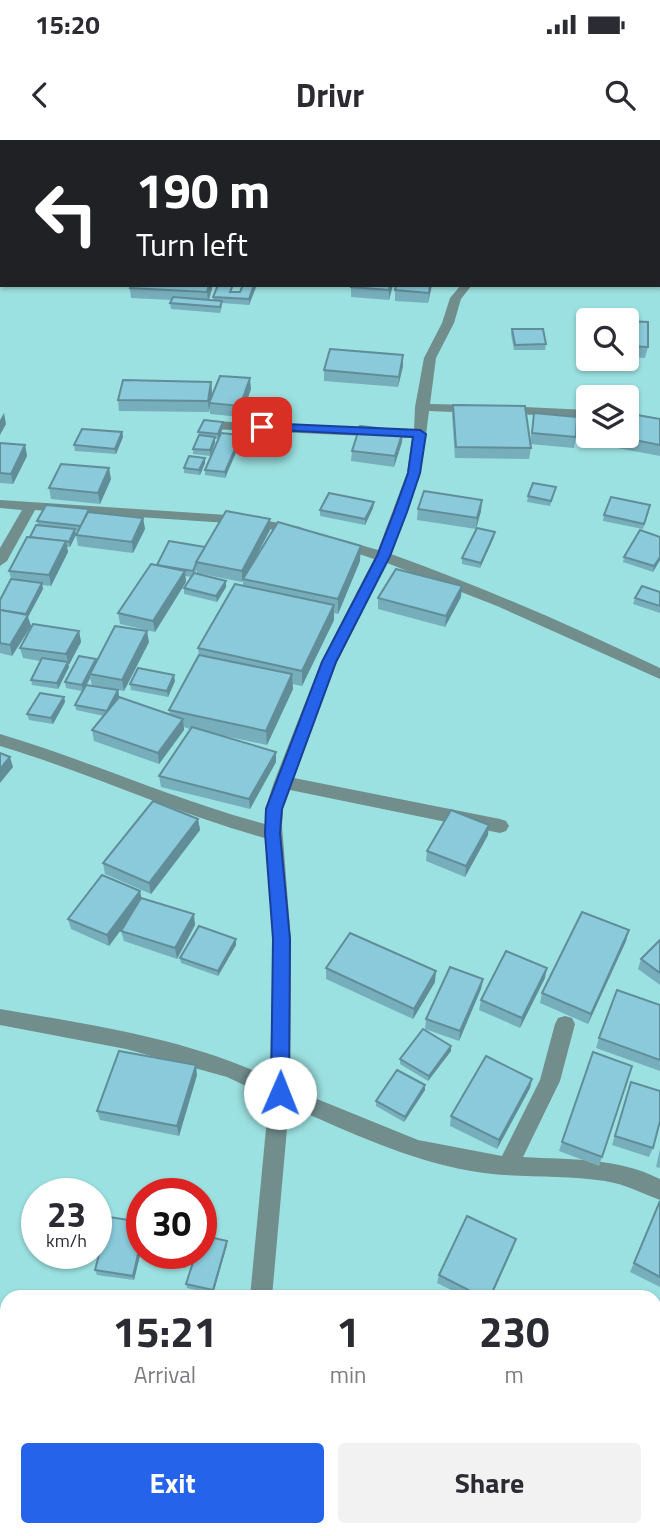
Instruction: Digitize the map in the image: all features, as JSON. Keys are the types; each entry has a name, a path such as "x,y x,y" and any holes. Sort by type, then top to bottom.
{"street":[{"path":"262,1290 280,1093 282,939 272,833 274,809 329,662 383,556 414,473 421,407 430,358 456,298 465,287"},
{"path":"421,407 576,413"},
{"path":"209,425 420,434"},
{"path":"0,504 242,520 323,538 383,556 507,603 660,674"},
{"path":"0,561 32,506"},
{"path":"0,740 50,755 216,818 272,833"},
{"path":"282,782 500,826"},
{"path":"0,1017 99,1034 180,1053 231,1069 280,1093 417,1149 508,1166 586,1167 620,1173 647,1182 660,1190"},
{"path":"508,1166 550,1081 565,1024"}],"building":[{"path":"130,287 208,287 207,292"},
{"path":"217,287 232,287 230,292 240,292 242,287 253,287 249,299 213,297"},
{"path":"351,287 390,287 389,290"},
{"path":"396,287 430,287 429,293 395,290"},
{"path":"173,297 222,301 220,307 170,303"},
{"path":"639,322 648,322 648,347 639,347"},
{"path":"512,329 543,329 546,344 515,345"},
{"path":"330,349 403,355 399,377 324,370"},
{"path":"220,376 250,378 240,406 209,403"},
{"path":"123,380 211,382 208,401 118,400"},
{"path":"453,405 525,406 531,448 456,447"},
{"path":"534,413 576,417 576,437 532,433"},
{"path":"639,415 660,419 660,445 639,441"},
{"path":"204,420 223,422 218,434 198,432"},
{"path":"360,426 403,431 395,456 352,451"},
{"path":"82,429 122,432 115,449 74,445"},
{"path":"250,429 273,431 266,451 243,448"},
{"path":"221,433 241,435 225,472 205,470"},
{"path":"199,435 215,437 210,450 193,449"},
{"path":"0,443 25,445 11,474 0,473"},
{"path":"189,456 205,458 199,470 184,468"},
{"path":"61,464 109,468 98,493 49,488"},
{"path":"533,483 556,487 551,501 528,496"},
{"path":"424,491 482,500 477,518 418,509"},
{"path":"329,493 374,502 365,519 320,510"},
{"path":"611,497 650,505 644,524 604,515"},
{"path":"46,505 89,509 81,526 37,521"},
{"path":"226,511 270,519 242,571 196,562"},
{"path":"88,512 143,518 132,542 76,535"},
{"path":"278,522 361,546 338,599 243,579"},
{"path":"36,525 75,529 69,542 30,537"},
{"path":"477,528 495,532 481,563 462,558"},
{"path":"640,530 660,537 660,557 654,566 624,557"},
{"path":"27,537 66,541 49,575 9,571"},
{"path":"169,541 205,547 193,571 157,565"},
{"path":"151,564 185,571 153,621 118,613"},
{"path":"396,569 462,586 446,616 378,598"},
{"path":"194,573 226,581 216,596 184,588"},
{"path":"11,579 42,583 26,614 0,610 0,600"},
{"path":"235,584 334,605 302,671 198,648"},
{"path":"642,586 660,592 660,606 635,598"},
{"path":"0,610 28,615 10,645 0,643"},
{"path":"33,624 79,631 66,654 20,648"},
{"path":"115,626 147,631 122,680 90,674"},
{"path":"199,655 292,674 266,731 169,710"},
{"path":"79,656 96,659 82,685 65,682"},
{"path":"42,658 68,662 57,683 31,680"},
{"path":"138,668 174,675 167,691 130,684"},
{"path":"86,685 118,690 107,711 75,705"},
{"path":"40,693 64,697 51,718 27,714"},
{"path":"119,697 183,719 158,753 92,730"},
{"path":"192,727 276,752 249,799 159,776"},
{"path":"0,753 10,757 0,769"},
{"path":"153,801 198,819 149,883 103,863"},
{"path":"451,810 489,825 466,866 427,851"},
{"path":"102,875 140,891 107,935 68,919"},
{"path":"141,898 194,914 175,948 121,931"},
{"path":"582,912 629,930 591,1014 542,993"},
{"path":"199,926 236,939 218,971 180,958"},
{"path":"350,933 436,971 414,1009 326,968"},
{"path":"660,940 660,973 641,959"},
{"path":"506,951 547,968 522,1018 481,1000"},
{"path":"450,967 483,979 460,1031 426,1019"},
{"path":"617,990 660,1005 660,1060 599,1038"},
{"path":"423,1029 451,1046 429,1076 400,1059"},
{"path":"119,1051 196,1065 177,1126 97,1111"},
{"path":"593,1052 632,1066 602,1157 562,1142"},
{"path":"486,1056 532,1079 499,1140 451,1116"},
{"path":"397,1070 425,1085 405,1117 376,1101"},
{"path":"631,1082 660,1091 660,1121 653,1148 615,1136"},
{"path":"660,1201 660,1277 634,1263"},
{"path":"467,1216 516,1239 493,1290 468,1290 439,1275"},
{"path":"112,1217 126,1220 126,1269 135,1269 133,1276 95,1270 112,1269"},
{"path":"217,1239 227,1241 213,1290 186,1284 191,1269 217,1269"}],"route":[{"path":"262,427 420,434 414,473 401,512 383,556 329,662 274,809 272,833 282,939 280,1093"}]}
